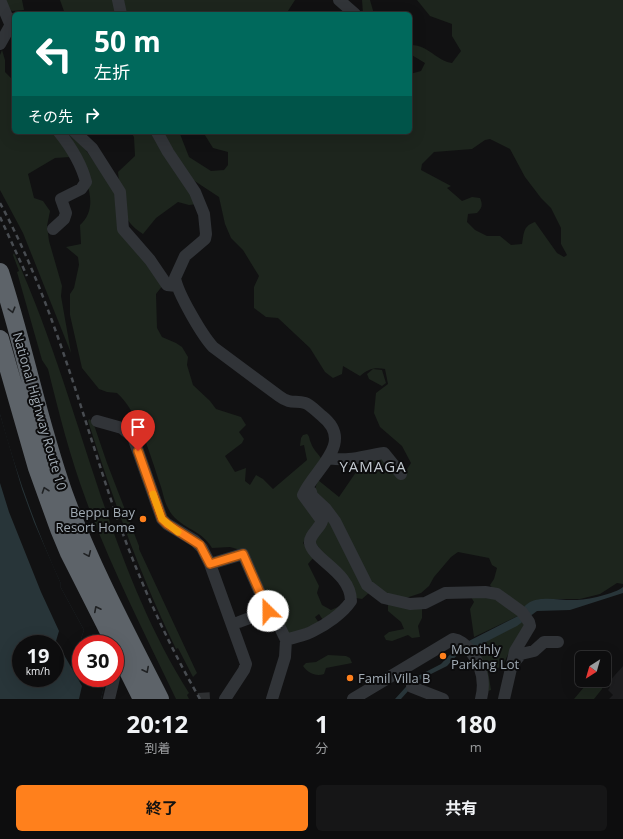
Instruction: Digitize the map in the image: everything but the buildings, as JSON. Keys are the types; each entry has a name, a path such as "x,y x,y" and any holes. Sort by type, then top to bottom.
{"highway":[{"name":"National Highway Route 10","path":"0,272 41,420 64,494 101,581 160,699"},
{"name":"National Highway Route 10","path":"0,340 29,440 55,519 69,553 110,635"},
{"name":"National Highway Route 10","path":"124,674 142,699"}],"street":[{"path":"0,0 12,22 0,44"},
{"path":"118,0 121,12"},
{"path":"339,0 353,12"},
{"path":"53,229 64,219 66,213 61,199 81,189 86,182 80,164 72,148 61,134"},
{"path":"77,134 92,148 120,192 123,229 150,260 167,285 177,286"},
{"path":"158,134 168,152 195,192 204,214 205,239 194,248 182,262 175,278 177,286 201,331 213,347 283,399 288,402 305,403 324,418 335,432 336,438 328,458 304,493 304,498 322,521 311,538 310,543 313,549 339,574 348,588 351,601 343,610 312,632 286,640"},
{"path":"97,421 122,428 132,437 162,519 167,524 200,545 210,564 246,664 244,670 219,699"},
{"path":"328,458 353,460 384,453 401,474"},
{"path":"313,481 312,496 326,509 334,521 367,585 384,598 410,604 425,602 445,593 485,592 497,594 525,615 530,626 516,647 509,670 504,699"},
{"path":"210,564 243,554 268,611 273,613 286,640 285,657 272,699"},
{"path":"239,622 268,611"},
{"path":"353,699 450,640 456,639 466,647 480,666 483,692 481,699"},
{"path":"509,670 521,654 534,651 544,642 558,642"},
{"path":"109,699 112,687"},
{"path":"412,687 443,699"}],"shaded area":[{"path":"5,0 22,0 24,10 12,11 8,8"},
{"path":"60,0 115,0 118,12 64,12"},
{"path":"121,0 295,0 287,12 124,12"},
{"path":"362,0 370,0 373,12 363,12"},
{"path":"417,0 623,0 623,584 617,583 600,594 580,599 542,599 522,608 493,589 490,585 494,579 497,568 492,565 489,558 458,552 451,557 434,577 429,586 421,593 406,598 391,597 375,587 316,494 315,489 318,480 339,497 365,459 381,456 402,477 411,463 402,446 380,427 374,413 376,393 388,384 385,369 371,369 360,376 343,366 342,374 333,378 325,372 310,348 278,318 266,317 254,308 254,287 259,276 243,250 231,238 225,224 219,197 187,176 161,134 180,134 189,157 211,171 224,170 228,165 228,152 213,148 204,134 412,134 412,73 421,71 425,63 412,55 412,45 422,47 447,62 452,63 461,51 452,36 452,24 430,16","holes":["490,139 510,149 525,177 541,198 551,208 561,228 561,244 567,255 564,257 557,253 535,222 526,228 522,244 511,245 500,236 487,236 475,230 467,222 468,214 477,213 480,210 482,206 480,198 472,197 462,201 447,188 451,186 421,170 422,164 434,152 472,149 485,140"]},
{"path":"2,50 5,60 5,72 12,79 12,134 57,134 70,157 55,158 28,174 34,198 43,201 50,211 47,226 49,241 62,286 61,296 71,353 23,233 0,190 0,55"},
{"path":"62,134 75,135 117,194 118,209 163,285 156,294 157,328 162,337 182,347 188,357 187,365 193,385 210,401 216,409 241,417 246,425 239,432 244,439 242,443 225,456 235,472 246,468 245,481 250,485 256,475 263,479 273,489 307,460 304,445 300,446 301,438 303,435 307,434 313,448 322,460 312,478 318,520 303,543 314,557 308,564 319,586 317,593 322,605 331,610 347,603 323,620 319,614 315,617 319,623 291,634 285,632 274,605 272,606 244,551 230,547 212,548 208,542 196,532 172,515 165,502 143,435 125,401 117,393 99,389 82,368 70,315 70,294 74,288 79,265 78,257 66,247 81,244 80,225 87,215 90,204 86,178"},
{"path":"132,134 155,134 197,204 189,205 178,202 156,218 143,234 129,222 122,207 118,172 135,156 134,137"},
{"path":"14,253 37,308 94,476 135,588 160,641 189,693 187,695 189,699 176,699 106,551 80,484 48,369 42,360 17,272 19,271 13,255"},
{"path":"373,369 382,370 386,383 382,386 369,379 367,374"},
{"path":"0,414 35,522 61,584 60,586 84,630 82,635 72,635 72,687 104,687 101,699 0,699"},
{"path":"89,419 93,422 139,549 197,673 193,677 178,648 176,649 139,565 107,479 88,421"},
{"path":"325,514 370,592 362,599 356,598 314,541 323,526"},
{"path":"623,587 623,593 570,610 537,611 517,626 478,646 459,653 447,666 417,681 401,699 395,699 414,678 441,664 457,647 520,615 529,603 535,600 577,600 591,598 619,590"},
{"path":"471,597 499,599 520,615 474,637 470,609 474,602"},
{"path":"388,602 422,607 422,618 418,626 420,637 412,638 408,635 392,641 386,640 384,636 389,632 404,629 401,622 388,611"},
{"path":"525,620 522,632 508,654 504,666 488,671 491,690 488,691 473,648"},
{"path":"328,655 346,656 350,658 352,663 326,668 324,674 318,675 307,671 303,666 306,663 316,662"},
{"path":"623,666 623,699 609,699 613,695 608,690 611,687 611,680"},
{"path":"584,687 602,687 594,699 574,699"}],"pier":[{"path":"0,414 22,489 34,522 61,584 60,586 84,630 82,635 72,635 72,669 64,655 64,635 58,635 59,631 41,592 9,512 0,483"},
{"path":"82,687 104,687 101,699 79,699"}],"tunnel":[{"path":"198,699 213,698"}],"railway":[{"path":"0,203 37,281 52,321 106,485 137,571 166,636 200,699"},
{"path":"0,217 27,276"}],"slow traffic":[{"path":"153,494 162,519 178,532"}],"place":[{"name":"Beppu Bay Resort Home","path":"143,519"},
{"name":"Monthly Parking Lot","path":"443,656"},
{"name":"Famil Villa B","path":"350,678"}],"district":[{"name":"YAMAGA","path":"373,466"}],"route":[{"path":"138,451 162,519 174,529 200,545 210,564 243,554 268,611"}]}
